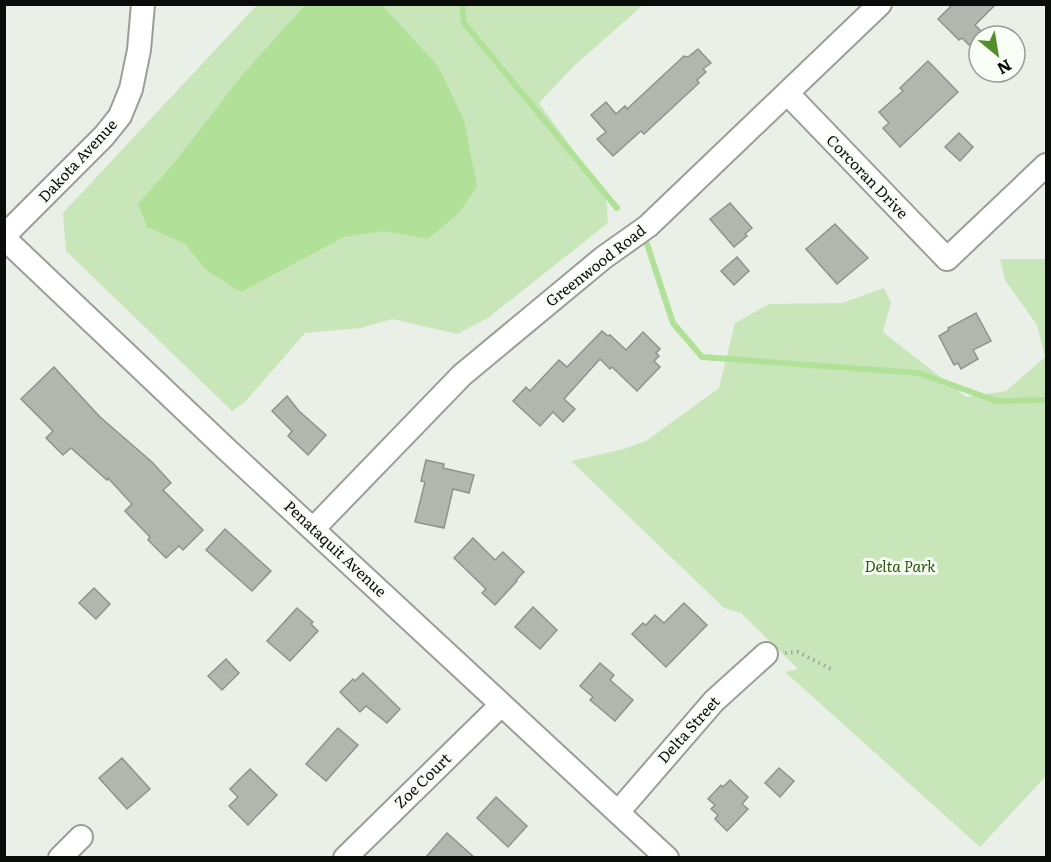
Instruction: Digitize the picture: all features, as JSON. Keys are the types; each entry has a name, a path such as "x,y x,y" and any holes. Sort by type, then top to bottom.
{"street":[{"name":"Dakota Avenue","path":"4,237 104,136 120,116 140,50 143,4"},
{"name":"Greenwood Road","path":"314,528 462,375 603,258 648,226 880,4"},
{"name":"Corcoran Drive","path":"788,94 947,259 1047,165"},
{"name":"Penataquit Avenue","path":"4,237 223,446 667,858"},
{"name":"Delta Street","path":"618,812 714,701 766,654"},
{"name":"Zoe Court","path":"345,858 501,705"},
{"path":"60,858 81,837"}],"path":[{"path":"766,654 798,652 831,669"}],"green space":[{"path":"257,5 643,5 574,66 539,103 606,195 608,223 488,318 457,334 392,319 361,328 305,333 245,402 232,411 66,251 63,213"},
{"name":"Delta Park","path":"1000,259 1046,259 1046,776 980,847 785,672 798,669 741,613 724,608 571,461 624,449 646,441 719,388 735,323 769,304 842,303 884,288 891,302 883,332 966,397 1006,391 1045,357 1037,325 1005,280"}],"shaded area":[{"path":"305,5 382,5 438,66 464,120 477,186 460,212 428,239 384,231 344,237 241,292 206,270 185,244 147,227 138,204 174,163 243,74"}],"building":[{"path":"953,4 996,4 976,24 967,24 967,43 962,38 959,40 938,19"},
{"path":"698,49 711,63 703,69 706,72 697,80 699,83 644,134 641,131 613,156 597,139 606,132 591,115 606,102 616,114 625,106 627,109 684,56 688,57"},
{"path":"928,61 958,92 900,147 883,128 889,123 879,112 903,91 900,88"},
{"path":"959,133 973,147 960,161 945,147"},
{"path":"730,203 752,228 745,234 747,236 734,247 710,219"},
{"path":"835,224 868,258 837,284 806,249"},
{"path":"737,257 749,271 734,285 721,271"},
{"path":"976,313 991,341 973,350 978,359 961,369 958,363 954,365 939,336 949,330 948,328"},
{"path":"602,331 610,335 626,350 643,332 660,349 656,353 659,356 654,361 660,367 637,391 600,359 564,399 575,409 563,422 553,412 540,426 513,401 526,387 530,391 559,360 567,367"},
{"path":"54,367 100,417 152,462 171,483 163,490 203,530 183,550 179,546 166,558 125,511 132,504 108,478 107,480 71,448 63,455 46,438 53,431 21,399"},
{"path":"287,396 299,411 326,435 308,455 288,436 292,431 272,411"},
{"path":"426,460 444,464 443,468 474,475 469,493 453,489 444,528 415,522 425,482 421,481"},
{"path":"225,529 271,571 252,591 206,550"},
{"path":"473,538 495,560 503,552 524,572 495,605 482,593 486,589 454,558"},
{"path":"94,588 110,604 96,619 79,603"},
{"path":"684,603 707,625 666,667 632,634 643,623 646,625 655,615 664,623"},
{"path":"533,607 557,630 540,649 515,627"},
{"path":"297,608 313,622 311,624 318,631 290,661 267,641"},
{"path":"226,659 239,673 222,690 208,676"},
{"path":"600,663 614,675 610,680 633,700 615,721 590,700 593,697 580,686"},
{"path":"363,673 400,709 387,723 366,706 360,712 340,692"},
{"path":"338,728 358,745 326,781 306,764"},
{"path":"122,758 150,789 127,809 99,778"},
{"path":"779,768 794,781 780,797 765,783"},
{"path":"250,769 277,795 248,825 229,806 238,797 230,789"},
{"path":"730,780 748,797 742,804 748,809 727,831 715,819 718,815 711,809 715,805 708,799 721,785 723,787"},
{"path":"496,797 527,826 508,847 477,818"},
{"path":"447,833 475,858 425,858"}],"waterway":[{"path":"462,4 464,23 617,208"},
{"path":"647,244 673,323 702,357 919,373 996,401 1046,400"}]}
